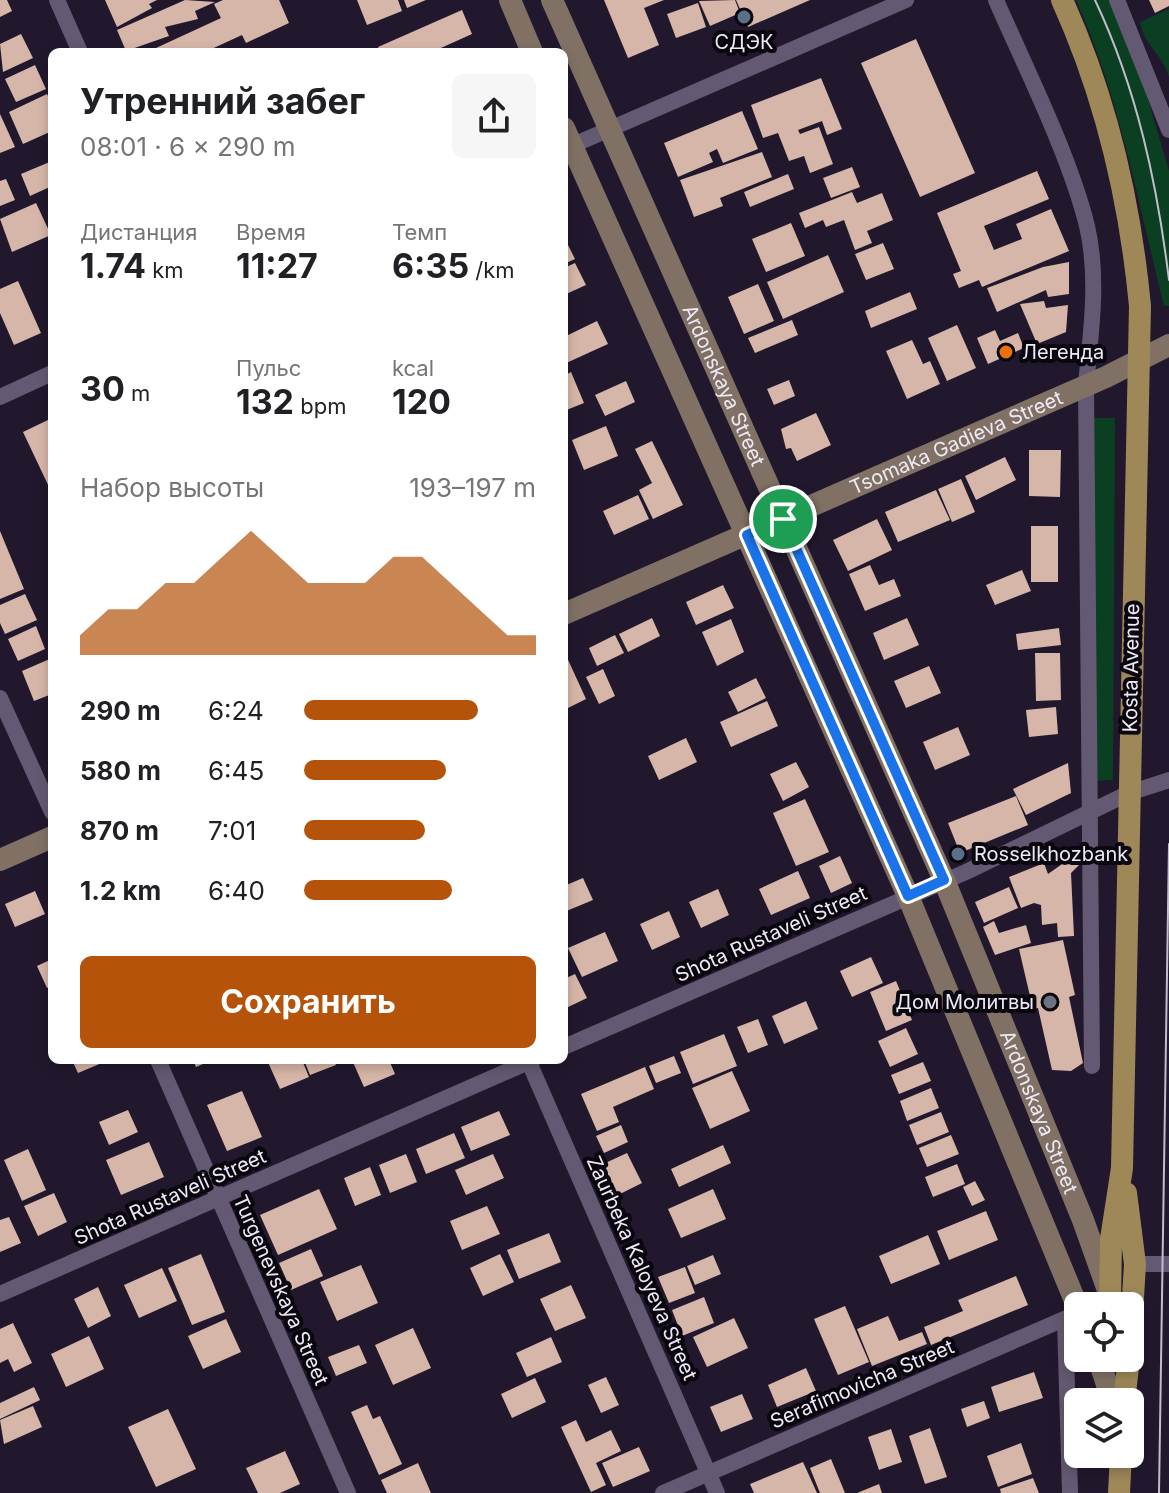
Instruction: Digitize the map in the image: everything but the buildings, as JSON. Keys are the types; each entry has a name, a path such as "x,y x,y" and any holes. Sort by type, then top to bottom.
{"main road":[{"path":"510,0 530,48"},
{"name":"Ardonskaya Street","path":"552,0 944,880 1083,1220 1108,1292"},
{"name":"Kosta Avenue","path":"1062,0 1100,98 1133,235 1140,306 1122,1168 1135,1264 1133,1292"},
{"name":"Ardonskaya Street","path":"568,143 908,896 1065,1292"},
{"name":"Tsomaka Gadieva Street","path":"568,612 1139,362 1169,345"},
{"path":"0,860 48,839"},
{"path":"1111,1292 1111,1239 1122,1168"},
{"path":"1119,1493 1120,1468"}],"street":[{"path":"57,0 78,48"},
{"path":"568,141 609,129 906,0"},
{"path":"996,0 1052,129 1087,227 1093,278 1086,384 1092,1066"},
{"path":"1117,0 1169,130"},
{"path":"0,397 48,375"},
{"path":"0,698 48,803"},
{"name":"Shota Rustaveli Street","path":"568,1045 944,880 1129,793 1169,780"},
{"name":"Turgenevskaya Street","path":"160,1064 348,1493"},
{"name":"Shota Rustaveli Street","path":"0,1294 523,1064"},
{"name":"Zaurbeka Kaloyeva Street","path":"531,1064 717,1493"},
{"path":"1135,1264 1169,1264"},
{"name":"Serafimovicha Street","path":"663,1493 1064,1318"},
{"path":"1070,1493 1073,1372"}],"green space":[{"path":"1076,0 1110,0 1137,62 1169,171 1169,306 1164,306 1105,75"},
{"path":"1169,9 1169,77 1145,37 1140,22"},
{"path":"1094,418 1115,418 1113,780 1093,781"}],"tram line":[{"path":"1095,0 1134,102 1151,172 1169,280"},
{"path":"1159,1493 1169,844"}],"place":[{"name":"СДЭК","path":"744,17"},
{"name":"Легенда","path":"1006,352"},
{"name":"Rosselkhozbank","path":"958,854"},
{"name":"Дом Молитвы","path":"1050,1002"}],"route":[{"path":"783,519 944,880 908,896 747,535 783,519"}]}
